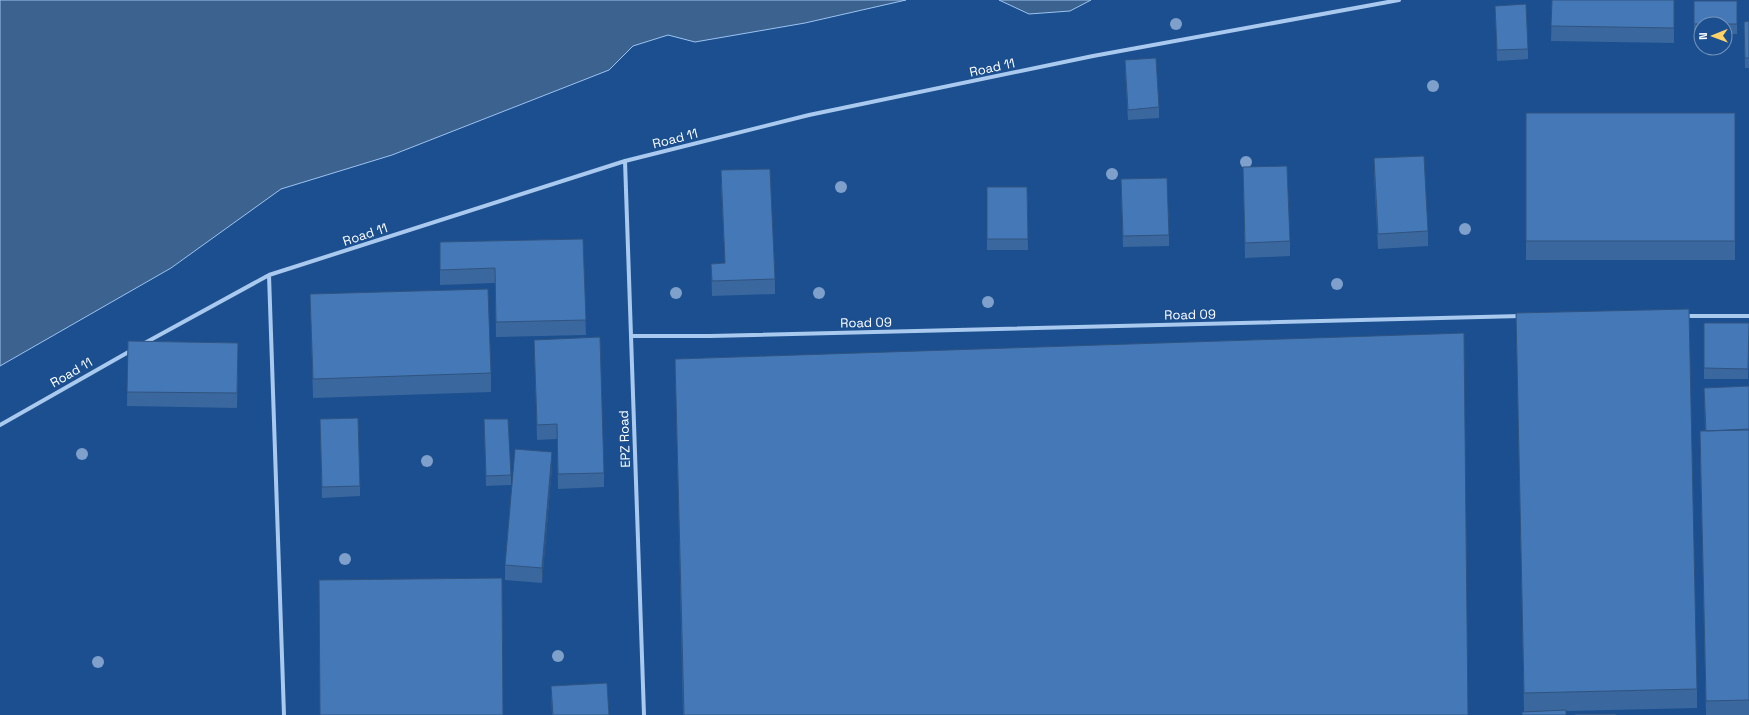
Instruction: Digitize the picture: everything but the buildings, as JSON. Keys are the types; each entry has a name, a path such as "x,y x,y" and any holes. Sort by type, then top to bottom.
{"street":[{"name":"Road 11","path":"141,345 269,275 624,161 832,110 1093,56 1399,0"},
{"name":"EPZ Road","path":"624,161 644,715"},
{"path":"269,275 284,715"},
{"name":"Road 09","path":"631,336 718,336 1529,316"},
{"path":"1678,316 1749,316"},
{"name":"Road 11","path":"0,425 134,349"}],"water":[{"path":"0,0 906,0 805,23 695,42 668,35 633,46 609,70 392,155 281,189 171,268 0,366"},
{"path":"999,0 1091,0 1070,11 1029,14"}]}
